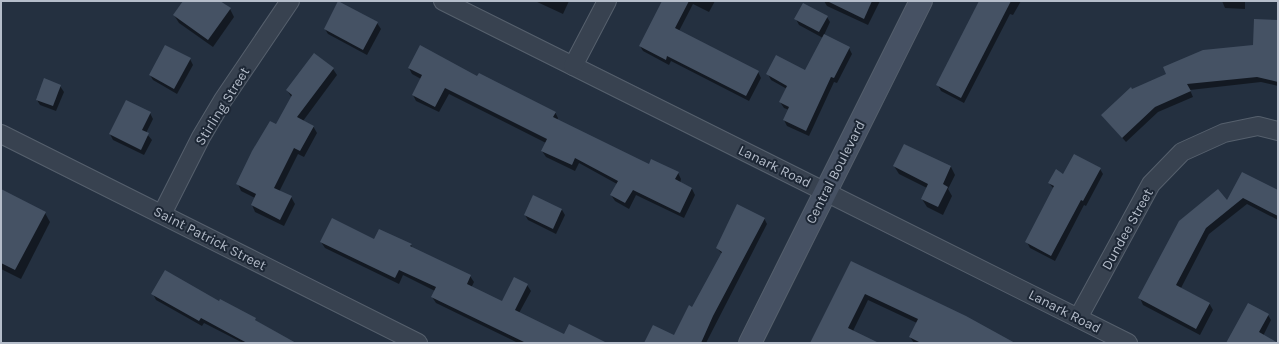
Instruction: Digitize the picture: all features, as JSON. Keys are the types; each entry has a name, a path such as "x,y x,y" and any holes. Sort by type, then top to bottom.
{"street":[{"name":"Stirling Street","path":"162,214 201,137 223,100 290,1"},
{"name":"Lanark Road","path":"444,1 1128,343"},
{"path":"573,66 607,1"},
{"name":"Central Boulevard","path":"750,343 920,1"},
{"name":"Dundee Street","path":"1078,318 1151,184 1182,152 1224,133 1258,126 1278,131"},
{"name":"Saint Patrick Street","path":"1,134 418,343"}],"building":[{"path":"183,1 220,1 231,8 208,40 173,15"},
{"path":"338,1 378,22 363,50 324,29"},
{"path":"662,1 689,1 675,28 759,71 746,96 667,56 666,60 639,46"},
{"path":"827,1 872,1 864,19"},
{"path":"979,1 1011,1 961,98 936,85"},
{"path":"803,3 828,16 819,32 794,19"},
{"path":"1254,19 1278,20 1278,82 1257,77 1187,84 1191,91 1155,107 1122,138 1101,115 1131,87 1132,89 1166,74 1163,67 1203,50 1253,45"},
{"path":"824,34 850,47 834,78 831,77 806,131 783,120 789,107 779,102 787,86 766,74 776,55 805,70"},
{"path":"165,45 191,58 174,89 149,75"},
{"path":"420,45 477,76 479,73 556,112 553,117 649,164 651,159 679,172 675,179 692,188 680,213 633,190 625,203 610,195 618,181 575,158 572,165 541,151 547,139 445,88 435,107 412,95 422,75 408,68"},
{"path":"314,53 334,68 297,117 314,126 300,151 294,148 274,188 292,196 280,220 251,205 256,194 236,184 252,151 270,121 276,124 292,95 286,90"},
{"path":"44,78 61,85 53,106 36,100"},
{"path":"126,100 151,112 142,130 149,133 141,150 109,134"},
{"path":"904,144 951,166 943,184 948,187 938,207 921,199 928,184 893,166"},
{"path":"1074,154 1101,168 1083,201 1081,200 1051,256 1025,242 1054,186 1048,183 1056,169 1063,174"},
{"path":"1242,172 1278,190 1278,216 1243,198 1206,228 1176,285 1210,303 1196,329 1138,298 1179,221 1218,189 1227,200"},
{"path":"1,189 46,212 15,270 1,263"},
{"path":"533,195 562,209 553,229 524,215"},
{"path":"737,204 765,218 713,316 701,343 644,343 653,325 674,335 689,305 692,307 722,252 716,248"},
{"path":"332,218 374,239 379,229 412,244 410,246 471,275 467,284 502,301 514,277 528,284 515,310 564,334 569,324 607,343 526,343 431,297 436,287 399,270 395,278 320,242"},
{"path":"851,261 966,316 1015,343 921,343 909,337 918,319 865,294 848,328 879,343 810,343"},
{"path":"165,270 219,301 220,299 256,318 255,320 296,343 247,343 201,318 199,321 151,294"},
{"path":"1248,303 1269,314 1259,332 1278,343 1226,343"}]}
